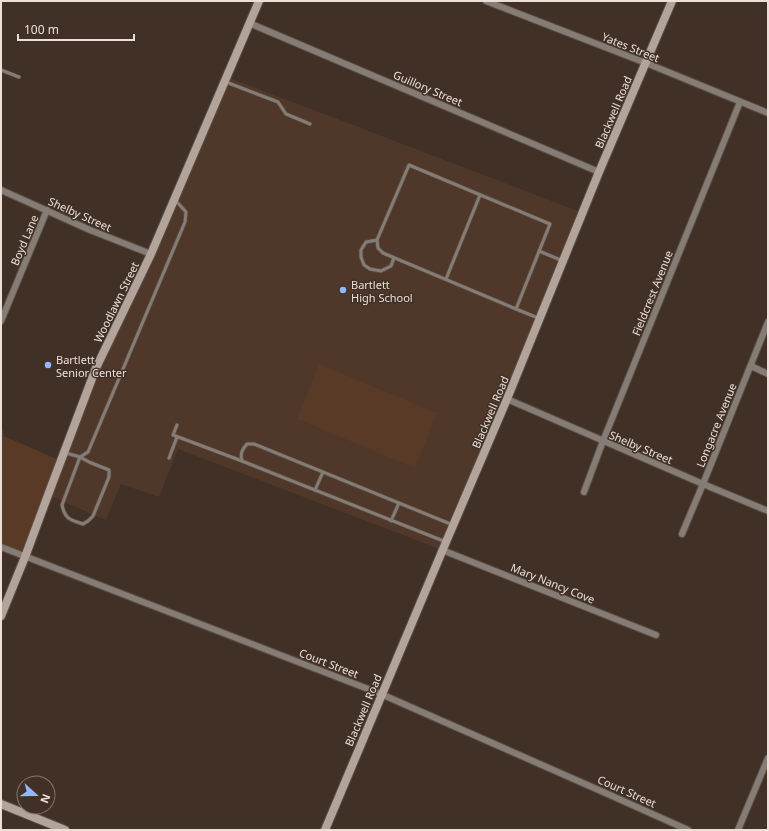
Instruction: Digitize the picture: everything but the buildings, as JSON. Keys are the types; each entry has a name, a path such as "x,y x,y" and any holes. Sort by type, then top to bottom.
{"street":[{"name":"Woodlawn Street","path":"1,616 25,557 96,368 151,254 259,1"},
{"name":"Yates Street","path":"486,1 646,63 768,113"},
{"name":"Blackwell Road","path":"325,830 381,694 507,400 599,172 672,1"},
{"name":"Guillory Street","path":"249,23 599,172"},
{"name":"Fieldcrest Avenue","path":"584,492 603,441 740,102"},
{"name":"Shelby Street","path":"1,190 90,230 151,254"},
{"name":"Boyd Lane","path":"1,321 48,210"},
{"name":"Longacre Avenue","path":"682,534 768,322"},
{"path":"751,366 768,374"},
{"name":"Shelby Street","path":"507,400 768,511"},
{"name":"Mary Nancy Cove","path":"444,546 656,635"},
{"name":"Court Street","path":"1,547 381,694 688,830"},
{"path":"738,830 768,758"},
{"path":"1,804 65,830"}],"lane":[{"path":"1,70 20,77"},
{"path":"224,82 278,102 286,114 310,124"},
{"path":"516,309 550,224 409,165 377,240 378,248 383,253 394,258 446,279 516,309 540,319"},
{"path":"446,279 480,195"},
{"path":"64,452 80,457 109,470 109,477 93,516 83,524 68,519 62,505 80,457 88,452 185,222 186,212 174,200"},
{"path":"377,240 366,242 361,250 361,257 364,265 370,269 381,272 390,266 394,258"},
{"path":"539,251 563,261"},
{"path":"177,425 173,436 315,490 391,521 444,546"},
{"path":"169,458 177,437"},
{"path":"242,461 241,455 243,448 247,444 254,444 453,525"},
{"path":"315,490 323,472"},
{"path":"391,521 399,503"}],"shaded area":[{"name":"Bartlett High School","path":"227,77 583,213 442,550 178,449 159,497 121,484 106,520 48,495 96,368"},
{"path":"319,364 437,413 415,468 297,419"},
{"path":"1,429 3,430 4,436 61,461 25,557 1,547"}],"place":[{"name":"Bartlett High School","path":"343,290"},
{"name":"Bartlett Senior Center","path":"48,365"}]}
